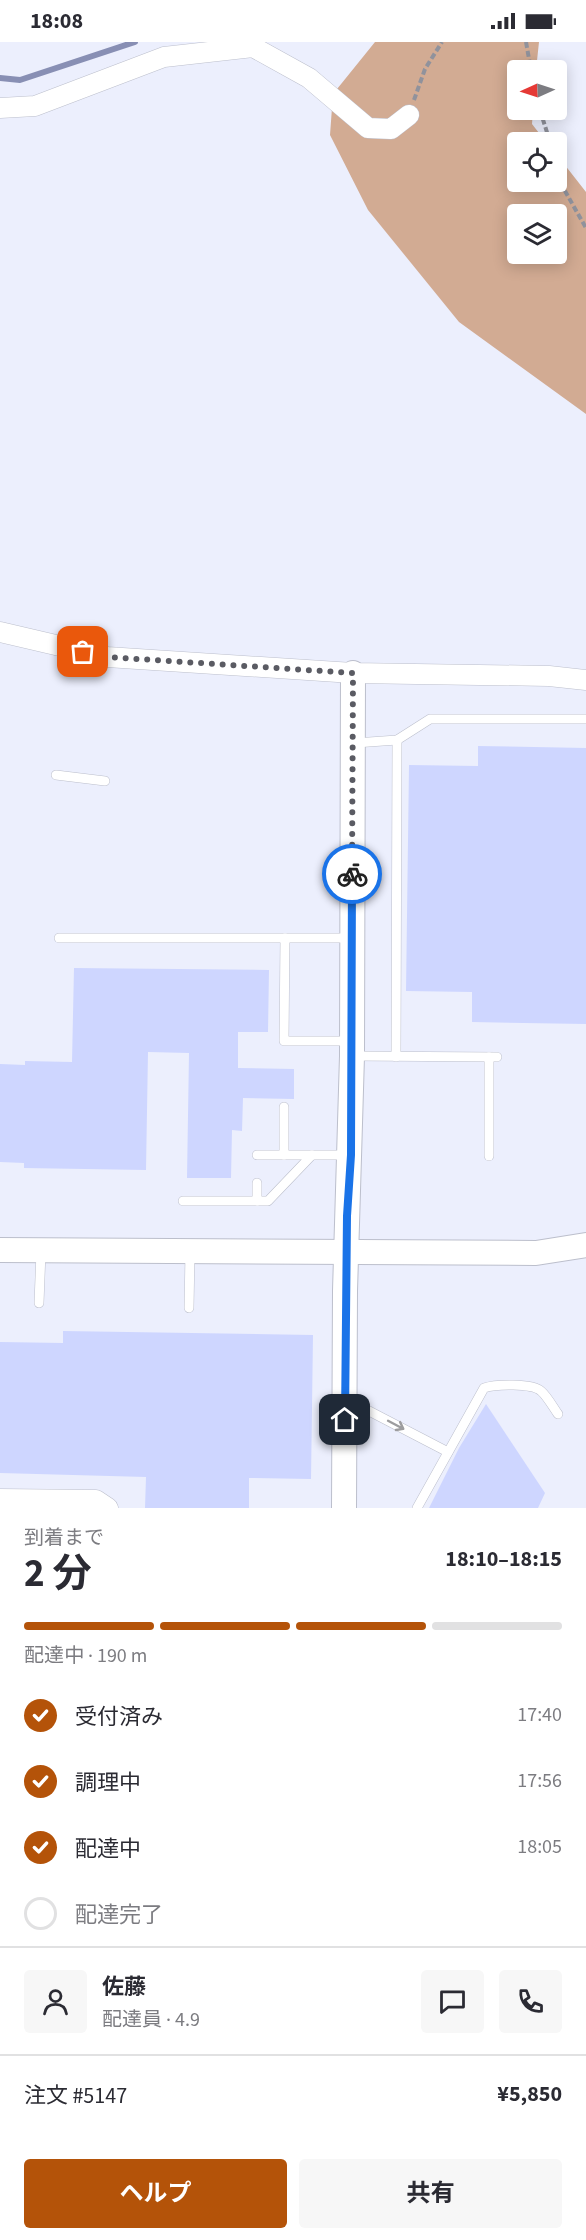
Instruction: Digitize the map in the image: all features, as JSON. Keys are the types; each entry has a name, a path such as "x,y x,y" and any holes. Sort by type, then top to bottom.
{"street":[{"path":"0,108 35,106 164,57 253,47 309,78 368,128 391,129 409,115"},
{"path":"0,632 107,657 353,673 549,676 586,680"},
{"path":"344,1508 346,1253 351,1155 353,673"},
{"path":"0,1251 536,1253 586,1245"},
{"path":"0,1499 96,1500 108,1508"}],"lane":[{"path":"352,743 397,740 430,719 586,720"},
{"path":"396,1057 397,740"},
{"path":"56,775 105,781"},
{"path":"59,938 352,938"},
{"path":"285,938 284,1041 396,1057 493,1057 493,1113 489,1156"},
{"path":"284,1107 284,1155"},
{"path":"257,1155 351,1155"},
{"path":"183,1201 268,1201 312,1155"},
{"path":"257,1183 257,1201"},
{"path":"39,1303 41,1251"},
{"path":"189,1308 190,1251"},
{"path":"417,1508 484,1388 491,1385 531,1386 540,1390 558,1414"},
{"path":"345,1398 448,1452"}],"path":[{"path":"409,115 425,69 442,42"},
{"path":"526,42 529,60"},
{"path":"566,192 586,228"}],"shaded area":[{"path":"375,42 539,42 537,60 507,60 507,120 532,120 532,124 538,132 507,132 507,192 567,192 567,168 586,192 586,414 459,322 368,210 330,135 333,94"}],"building":[{"path":"478,746 586,748 586,1024 472,1022 472,992 406,991 409,765 478,766"},
{"path":"74,968 269,970 268,1032 238,1032 238,1068 294,1069 294,1099 243,1098 242,1131 232,1130 231,1178 187,1178 189,1053 148,1052 146,1170 24,1168 24,1163 0,1162 0,1064 25,1065 25,1061 72,1062"},
{"path":"63,1331 313,1335 311,1479 249,1478 249,1508 145,1508 146,1477 0,1473 0,1342 63,1343"},
{"path":"486,1404 545,1493 538,1508 429,1508 459,1448"}],"waterway":[{"path":"0,78 20,80 135,42"}],"way so far":[{"path":"83,652 107,657 353,673 352,874"}],"route":[{"path":"345,1420 345,1291 351,1155 352,874"}]}
